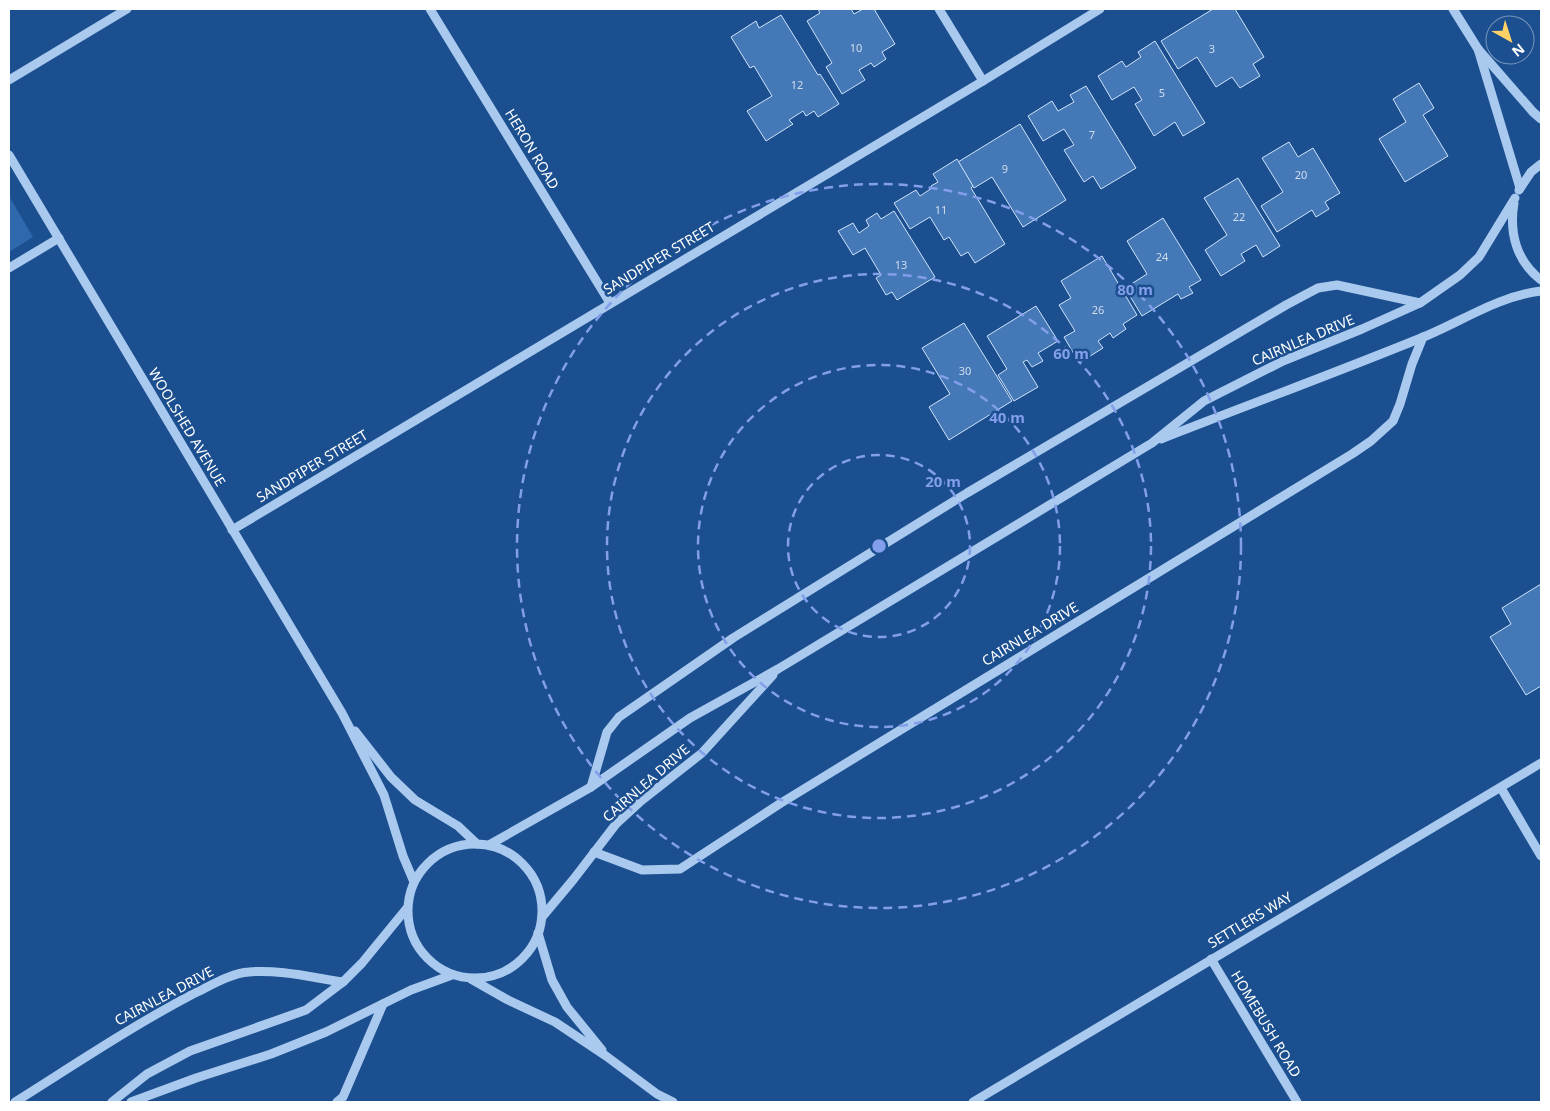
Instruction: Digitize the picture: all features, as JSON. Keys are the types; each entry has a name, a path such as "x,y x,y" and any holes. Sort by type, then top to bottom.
{"street":[{"path":"9,80 127,9"},
{"name":"HERON ROAD","path":"430,9 610,303"},
{"path":"940,9 983,80"},
{"name":"SANDPIPER STREET","path":"232,530 1100,9"},
{"path":"1453,9 1478,49 1541,119"},
{"path":"1478,49 1520,188"},
{"name":"WOOLSHED AVENUE","path":"9,155 342,713 384,795 403,856 414,882"},
{"path":"1541,164 1531,172 1520,188 1515,198 1511,220 1514,243 1524,263 1541,280"},
{"name":"CAIRNLEA DRIVE","path":"489,845 591,787 690,718 778,669 1152,443 1204,402 1283,360 1362,329 1420,303 1460,275 1479,256 1515,198"},
{"path":"9,268 59,238"},
{"path":"591,787 607,732 619,717 734,638 967,493 1286,304 1318,288 1338,285 1420,303"},
{"name":"CAIRNLEA DRIVE","path":"1152,443 1423,337 1495,303 1523,293 1541,291"},
{"name":"CAIRNLEA DRIVE","path":"594,852 642,870 680,869 781,803 1352,454 1393,422 1423,337"},
{"name":"CAIRNLEA DRIVE","path":"542,917 616,824 641,801 702,753 778,669"},
{"name":"WOOLSHED AVENUE","path":"342,713 392,778 415,800 458,826 477,844"},
{"name":"SETTLERS WAY","path":"973,1102 1541,763"},
{"path":"1501,788 1541,856"},
{"path":"477,844 489,845 507,852 523,864 534,879 541,897 542,917 538,933 528,952 512,967 492,976 470,978 452,975 433,965 419,949 410,930 407,908 414,882 425,866 440,854 458,846 477,844"},
{"path":"112,1102 147,1074 190,1051 306,1010 344,982 407,908"},
{"path":"538,933 552,980 567,1007 606,1056"},
{"name":"HOMEBUSH ROAD","path":"1211,959 1297,1102"},
{"name":"CAIRNLEA DRIVE","path":"15,1102 172,1005 218,982 248,972 272,972 344,982"},
{"path":"131,1102 196,1078 271,1054 326,1032 411,990 452,975"},
{"path":"470,978 508,1000 555,1022 606,1056 657,1094 672,1102"},
{"path":"337,1102 343,1097 383,1004"}],"shaded area":[{"path":"9,196 33,237 9,252"}],"building":[{"path":"818,9 851,9 854,14 863,9 874,9 895,44 882,52 886,59 874,67 871,63 859,70 865,80 842,94 826,67 832,63 807,21 820,13"},
{"path":"1213,9 1235,9 1264,57 1253,64 1260,76 1240,88 1232,77 1216,87 1197,57 1178,69 1161,41"},
{"path":"781,15 818,75 820,74 839,104 818,117 814,111 806,116 803,111 789,120 793,124 766,141 747,111 772,96 754,66 750,68 731,37 756,21 759,28"},
{"path":"1155,41 1205,123 1183,136 1175,122 1154,136 1135,104 1142,100 1134,87 1112,100 1098,76 1122,61 1126,67 1141,57 1138,52"},
{"path":"1419,83 1434,108 1423,115 1448,156 1405,182 1379,139 1406,122 1393,99"},
{"path":"1086,86 1136,168 1101,189 1093,176 1084,182 1064,150 1074,145 1064,129 1043,141 1028,116 1052,101 1058,111 1074,102 1070,95"},
{"path":"1020,124 1066,200 1023,227 992,177 974,188 958,162"},
{"path":"1289,142 1298,157 1313,148 1340,193 1325,202 1329,209 1316,217 1312,210 1277,232 1261,206 1283,192 1262,158"},
{"path":"957,159 973,186 971,188 1005,244 975,263 968,252 961,256 949,237 944,240 930,217 910,229 894,203 916,190 920,196 932,188 931,186 938,182 933,174"},
{"path":"1238,178 1280,246 1263,257 1256,245 1241,254 1245,261 1221,276 1205,250 1227,235 1204,198"},
{"path":"894,211 935,277 897,300 892,292 886,295 876,278 881,275 865,248 853,255 838,231 853,223 859,233 869,226 866,220 877,213 881,219"},
{"path":"1163,218 1201,280 1189,287 1193,293 1181,299 1178,294 1142,316 1125,288 1147,274 1127,241"},
{"path":"1102,256 1137,315 1123,324 1126,329 1113,338 1110,333 1098,341 1103,348 1079,363 1064,337 1075,331 1059,305 1071,298 1061,281"},
{"path":"1036,306 1058,341 1038,353 1043,361 1032,367 1027,360 1023,362 1038,387 1014,401 998,375 1007,369 987,336"},
{"path":"964,323 1012,401 949,440 929,407 950,394 922,348"},
{"path":"1541,584 1541,686 1526,695 1490,637 1511,624 1502,608"}]}
